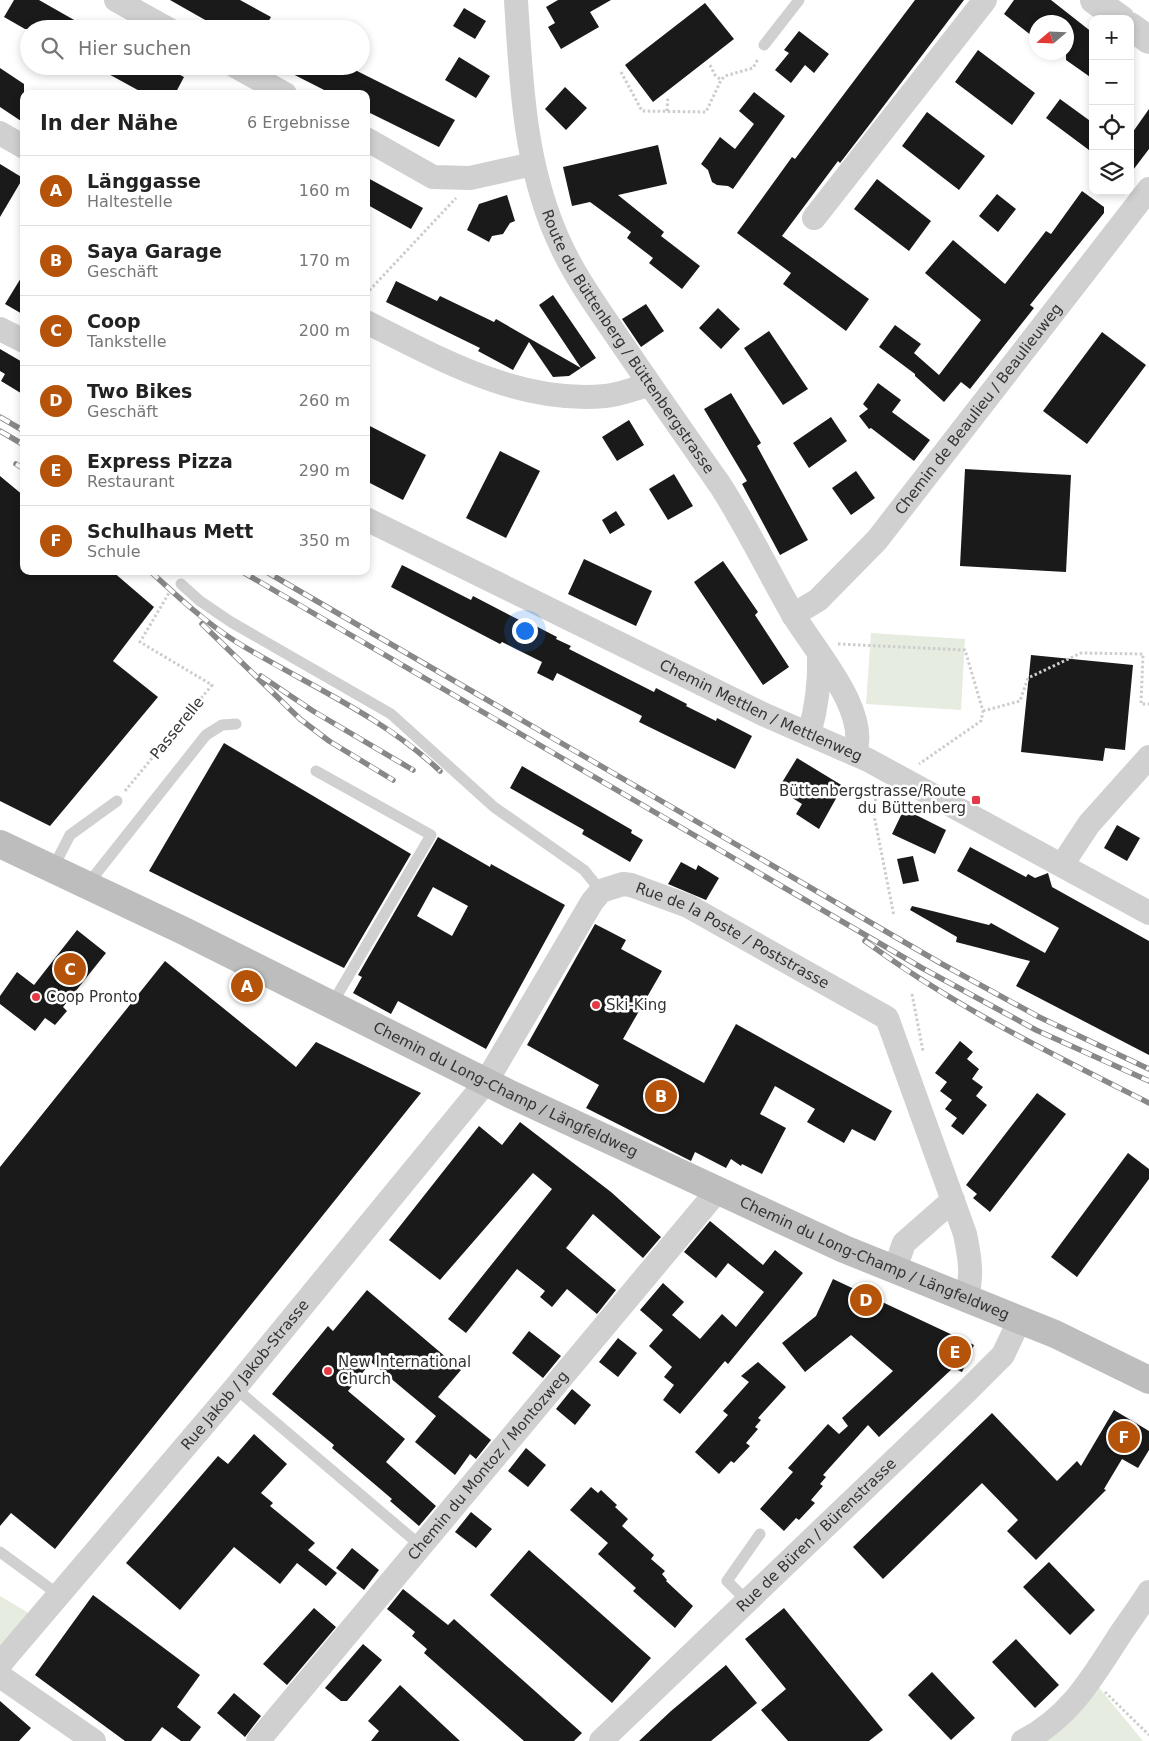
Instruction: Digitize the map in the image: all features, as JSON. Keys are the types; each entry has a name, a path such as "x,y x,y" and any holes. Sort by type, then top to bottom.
{"main road":[{"name":"Chemin du Long-Champ / Längfeldweg","path":"0,844 332,1004 486,1082 844,1249 1019,1321"},
{"path":"1019,1321 1055,1334 1149,1380"}],"street":[{"path":"116,0 152,20"},
{"name":"Route du Büttenberg / Büttenbergstrasse","path":"516,0 520,74 533,164 556,236 576,276 721,488 793,614 828,650 857,731 858,744 854,754"},
{"path":"814,218 985,0"},
{"path":"1094,0 1115,15"},
{"path":"1134,29 1149,40"},
{"path":"251,75 277,90"},
{"path":"0,133 20,146"},
{"path":"370,141 434,177 470,178 533,164"},
{"name":"Chemin de Beaulieu / Beaulieuweg","path":"793,614 818,600 877,540 1149,189"},
{"path":"370,324 443,360 500,383 554,396 606,396 649,385"},
{"path":"0,328 20,339"},
{"name":"Chemin Mettlen / Mettlenweg","path":"370,521 765,715 854,754 1149,913"},
{"path":"809,734 817,706 828,650"},
{"path":"1062,865 1090,824 1149,757"},
{"name":"Rue de la Poste / Poststrasse","path":"601,891 614,885 631,885 688,906 888,1018 964,1234 971,1266 971,1283 966,1300"},
{"path":"486,1082 592,902 601,891"},
{"name":"Rue Jakob / Jakob-Strasse","path":"0,1664 235,1388 486,1082"},
{"name":"Chemin du Montoz / Montozweg","path":"258,1741 718,1190"},
{"path":"895,1269 904,1243 953,1200"},
{"name":"Rue de Büren / Bürenstrasse","path":"601,1741 996,1362 1012,1340 1019,1321"},
{"path":"1023,1741 1060,1717 1092,1679 1145,1608"},
{"path":"0,1676 94,1741"}],"lane":[{"path":"764,45 800,0"},
{"path":"181,584 200,601 231,622 391,714 494,807 584,870 601,891"},
{"path":"87,885 206,735 222,725 236,724"},
{"path":"316,771 431,835 332,1004"},
{"path":"52,868 70,835 117,801"},
{"path":"235,1388 421,1546"},
{"path":"747,1601 727,1581 760,1534"},
{"path":"0,1552 59,1595"}],"path":[{"path":"621,72 642,111 706,112 721,80 725,76 754,68 764,45"},
{"path":"710,64 715,75 721,80"},
{"path":"666,112 668,96"},
{"path":"370,290 460,194 470,178"},
{"name":"Passerelle","path":"117,801 212,684 140,642 163,603"},
{"path":"828,650 965,650 983,711 981,721 917,766"},
{"path":"983,711 1020,701 1028,678 1081,653 1144,654 1141,704 1149,704"},
{"path":"879,786 873,810 894,916"},
{"path":"912,994 925,1061"},
{"path":"1092,1679 1149,1735"}],"shaded area":[{"path":"871,633 965,639 961,710 866,704"},
{"path":"0,1596 32,1615 0,1647"},
{"path":"1092,1679 1143,1741 1023,1741"}],"building":[{"path":"14,0 39,0 74,20 20,20 20,26 4,17"},
{"path":"170,0 240,0 271,17 269,20 205,20"},
{"path":"558,0 611,0 590,12 599,27 561,49 548,27 555,23 546,7"},
{"path":"915,0 964,0 782,236 869,299 846,331 783,284 791,273 737,233 792,157 795,159"},
{"path":"1014,0 1051,0 1070,15 1029,15 1029,34 1004,14"},
{"path":"705,3 734,39 653,102 625,65"},
{"path":"464,8 486,21 475,39 453,26"},
{"path":"1074,18 1089,30 1089,76 1066,60 1074,60"},
{"path":"799,31 829,54 814,73 805,65 791,83 775,70 789,53 784,50"},
{"path":"978,50 1035,93 1012,125 955,82"},
{"path":"459,57 490,76 476,98 445,80"},
{"path":"0,68 24,84 24,90 20,90 20,120 0,107"},
{"path":"110,75 180,75 184,77 177,90 138,90"},
{"path":"295,75 365,75 455,120 439,147 370,113 370,90 324,90"},
{"path":"565,87 587,108 566,130 545,109"},
{"path":"754,92 785,116 733,189 728,186 717,185 712,182 708,170 701,164 720,137 735,149 754,124 739,111"},
{"path":"1060,99 1089,120 1089,150 1046,118"},
{"path":"1149,109 1149,149 1134,169 1134,150 1134,130"},
{"path":"927,112 985,156 959,190 902,146"},
{"path":"658,145 667,184 618,195 664,232 661,236 700,266 682,289 649,263 653,258 627,238 631,232 590,202 572,206 563,167"},
{"path":"0,164 20,176 20,183 0,217"},
{"path":"370,179 423,208 411,229 370,206"},
{"path":"877,179 931,221 909,251 854,209"},
{"path":"1082,191 1104,207 1104,213 1030,305 1034,308 970,389 961,382 944,402 915,374 879,347 895,325 921,344 914,353 939,375 981,320 925,273 953,240 1005,284 1046,231 1051,234"},
{"path":"997,194 1016,209 998,232 979,216"},
{"path":"507,195 515,221 510,223 503,234 492,236 489,242 467,230 479,204"},
{"path":"20,280 20,313 5,304"},
{"path":"396,281 437,301 440,296 494,322 496,319 581,368 569,376 553,377 529,342 513,370 478,351 480,348 386,302"},
{"path":"553,295 596,358 581,368 539,305"},
{"path":"646,304 664,331 641,347 622,319"},
{"path":"718,308 740,329 721,349 699,328"},
{"path":"769,331 808,389 783,405 744,348"},
{"path":"1102,332 1146,365 1087,444 1043,411"},
{"path":"0,349 20,361 20,393 1,381 5,374 0,371"},
{"path":"878,383 901,400 892,412 930,440 914,461 871,428 869,429 859,416 868,409 863,404"},
{"path":"731,393 761,443 757,446 808,540 780,555 742,484 747,481 704,409"},
{"path":"831,417 847,441 809,468 793,443"},
{"path":"629,420 644,445 617,461 602,437"},
{"path":"370,426 426,455 403,500 370,483"},
{"path":"500,451 540,471 506,538 466,518"},
{"path":"965,469 1071,475 1066,572 960,566"},
{"path":"856,471 875,498 851,515 832,488"},
{"path":"674,474 693,506 668,520 649,489"},
{"path":"0,476 20,493 20,575 117,575 154,607 113,661 158,697 50,826 0,801"},
{"path":"616,511 625,525 610,534 602,520"},
{"path":"584,559 652,591 636,626 568,594"},
{"path":"723,561 758,612 755,615 789,667 763,685 694,582"},
{"path":"402,565 471,600 473,596 529,625 530,623 571,646 569,649 654,692 656,688 716,721 717,718 752,736 735,769 639,722 642,716 557,673 553,681 537,673 542,662 502,642 500,644 391,587"},
{"path":"1031,655 1133,665 1125,750 1105,748 1103,761 1021,752"},
{"path":"224,743 411,854 344,968 149,871"},
{"path":"797,758 843,786 819,829 796,814 802,804 778,789"},
{"path":"522,766 632,830 631,833 643,840 630,862 582,834 584,830 510,788"},
{"path":"904,809 946,830 935,854 892,834"},
{"path":"1117,825 1140,838 1127,861 1104,848"},
{"path":"438,837 490,867 491,864 565,905 486,1049 398,1001 391,1014 353,993 362,977 358,975","holes":["433,887 468,906 452,936 417,916"]},
{"path":"970,847 1026,877 1028,874 1035,878 1048,873 1052,887 1149,941 1149,1055 1016,986 1030,961 956,942 957,937 910,910 912,906 989,925 991,923 1045,953 1059,928 957,871"},
{"path":"913,856 919,881 903,884 897,859"},
{"path":"681,862 696,870 698,865 719,878 706,900 668,884"},
{"path":"595,924 626,940 621,949 662,971 623,1039 704,1083 736,1024 892,1111 875,1141 852,1129 844,1143 807,1122 815,1109 775,1086 760,1114 786,1128 762,1174 742,1164 741,1166 731,1159 726,1168 695,1152 691,1161 586,1108 599,1085 527,1045"},
{"path":"77,930 106,953 63,1007 67,1011 55,1025 45,1018 35,1031 0,1004 0,996 17,972 34,985"},
{"path":"165,961 296,1067 316,1042 421,1093 55,1549 11,1513 0,1526 0,1167"},
{"path":"960,1041 973,1052 967,1059 979,1069 972,1079 983,1087 976,1096 987,1105 963,1135 951,1126 957,1118 945,1109 952,1100 940,1091 947,1082 935,1073"},
{"path":"1037,1093 1066,1114 990,1212 973,1198 977,1194 966,1185"},
{"path":"520,1122 611,1192 661,1237 643,1258 593,1214 566,1248 616,1290 597,1314 567,1289 552,1307 540,1297 545,1291 517,1269 466,1333 448,1319 552,1189 533,1173 440,1280 389,1240 479,1126 502,1145"},
{"path":"1128,1153 1149,1169 1149,1179 1077,1277 1051,1257"},
{"path":"710,1221 763,1265 775,1250 803,1273 728,1364 725,1361 680,1414 663,1400 674,1385 664,1377 672,1367 649,1346 663,1330 640,1310 663,1283 684,1302 672,1315 700,1339 722,1314 736,1327 764,1292 728,1263 716,1278 684,1252"},
{"path":"833,1279 974,1345 962,1372 953,1368 879,1437 868,1425 823,1475 826,1477 820,1484 823,1486 811,1500 815,1503 799,1520 796,1518 784,1531 760,1509 793,1472 788,1468 828,1424 839,1434 848,1426 842,1418 893,1371 851,1335 805,1372 782,1343 816,1316"},
{"path":"367,1290 461,1370 438,1397 491,1440 476,1459 470,1454 455,1475 415,1442 436,1416 371,1362 348,1391 405,1439 386,1462 436,1506 419,1526 390,1501 392,1499 332,1448 334,1445 272,1394 328,1326 333,1331"},
{"path":"529,1331 561,1356 543,1378 512,1353"},
{"path":"618,1338 637,1353 618,1377 599,1362"},
{"path":"758,1362 786,1387 758,1418 761,1420 755,1427 758,1429 746,1443 750,1446 734,1463 731,1461 719,1474 695,1452 728,1415 723,1411 749,1382 741,1376"},
{"path":"572,1389 591,1405 575,1425 556,1409"},
{"path":"1114,1410 1149,1431 1149,1450 1138,1468 1122,1459 1104,1489 1106,1490 1036,1560 1007,1531 1018,1520 982,1483 883,1579 853,1547 992,1413 1057,1481 1077,1461 1081,1466"},
{"path":"254,1434 287,1464 261,1493 273,1503 270,1506 315,1543 308,1550 337,1573 326,1586 297,1563 280,1584 234,1547 180,1610 126,1563 218,1456 228,1464"},
{"path":"526,1448 546,1465 528,1487 508,1471"},
{"path":"591,1487 598,1493 601,1490 617,1505 615,1507 628,1519 622,1526 654,1555 651,1559 665,1571 662,1574 666,1581 693,1606 675,1628 633,1591 636,1588 598,1554 608,1543 570,1510"},
{"path":"471,1512 492,1529 476,1548 455,1532"},
{"path":"352,1548 379,1570 364,1590 336,1568"},
{"path":"529,1550 651,1658 612,1703 490,1595"},
{"path":"1049,1562 1095,1610 1070,1635 1023,1587"},
{"path":"403,1589 448,1625 454,1619 582,1733 574,1741 524,1741 424,1653 427,1649 412,1636 415,1632 387,1609"},
{"path":"93,1595 200,1675 177,1707 201,1727 190,1741 181,1741 162,1727 151,1741 125,1741 35,1675"},
{"path":"314,1608 336,1627 287,1685 263,1664"},
{"path":"784,1608 883,1730 869,1741 788,1741 761,1710 786,1689 745,1639"},
{"path":"1016,1639 1059,1685 1035,1708 992,1662"},
{"path":"363,1644 382,1660 347,1701 341,1701 325,1688"},
{"path":"726,1665 757,1703 711,1741 639,1741 671,1711"},
{"path":"932,1672 975,1718 951,1740 908,1695"},
{"path":"400,1685 460,1741 371,1741 379,1731 368,1721"},
{"path":"234,1693 261,1716 245,1737 217,1713"},
{"path":"0,1701 31,1728 19,1741 0,1741"}],"railway":[{"path":"0,417 20,429"},
{"path":"0,431 20,443"},
{"path":"16,464 20,466"},
{"path":"155,575 226,635 368,717 393,733 440,771"},
{"path":"248,575 922,968 1036,1030 1149,1081"},
{"path":"272,575 942,964 1039,1017 1149,1069"},
{"path":"202,624 300,719 329,741 393,780"},
{"path":"261,676 313,711 413,770"},
{"path":"865,941 899,965 968,1008 1039,1047 1149,1103"}],"place":[{"name":"Büttenbergstrasse/Route du Büttenberg","path":"976,800"},
{"name":"Coop","path":"70,969"},
{"name":"Länggasse","path":"247,986"},
{"name":"Coop Pronto","path":"36,997"},
{"name":"Ski-King","path":"596,1005"},
{"name":"Saya Garage","path":"661,1096"},
{"name":"Two Bikes","path":"866,1300"},
{"name":"Express Pizza","path":"955,1352"},
{"name":"New International Church","path":"328,1371"},
{"name":"Schulhaus Mett","path":"1124,1437"}]}
